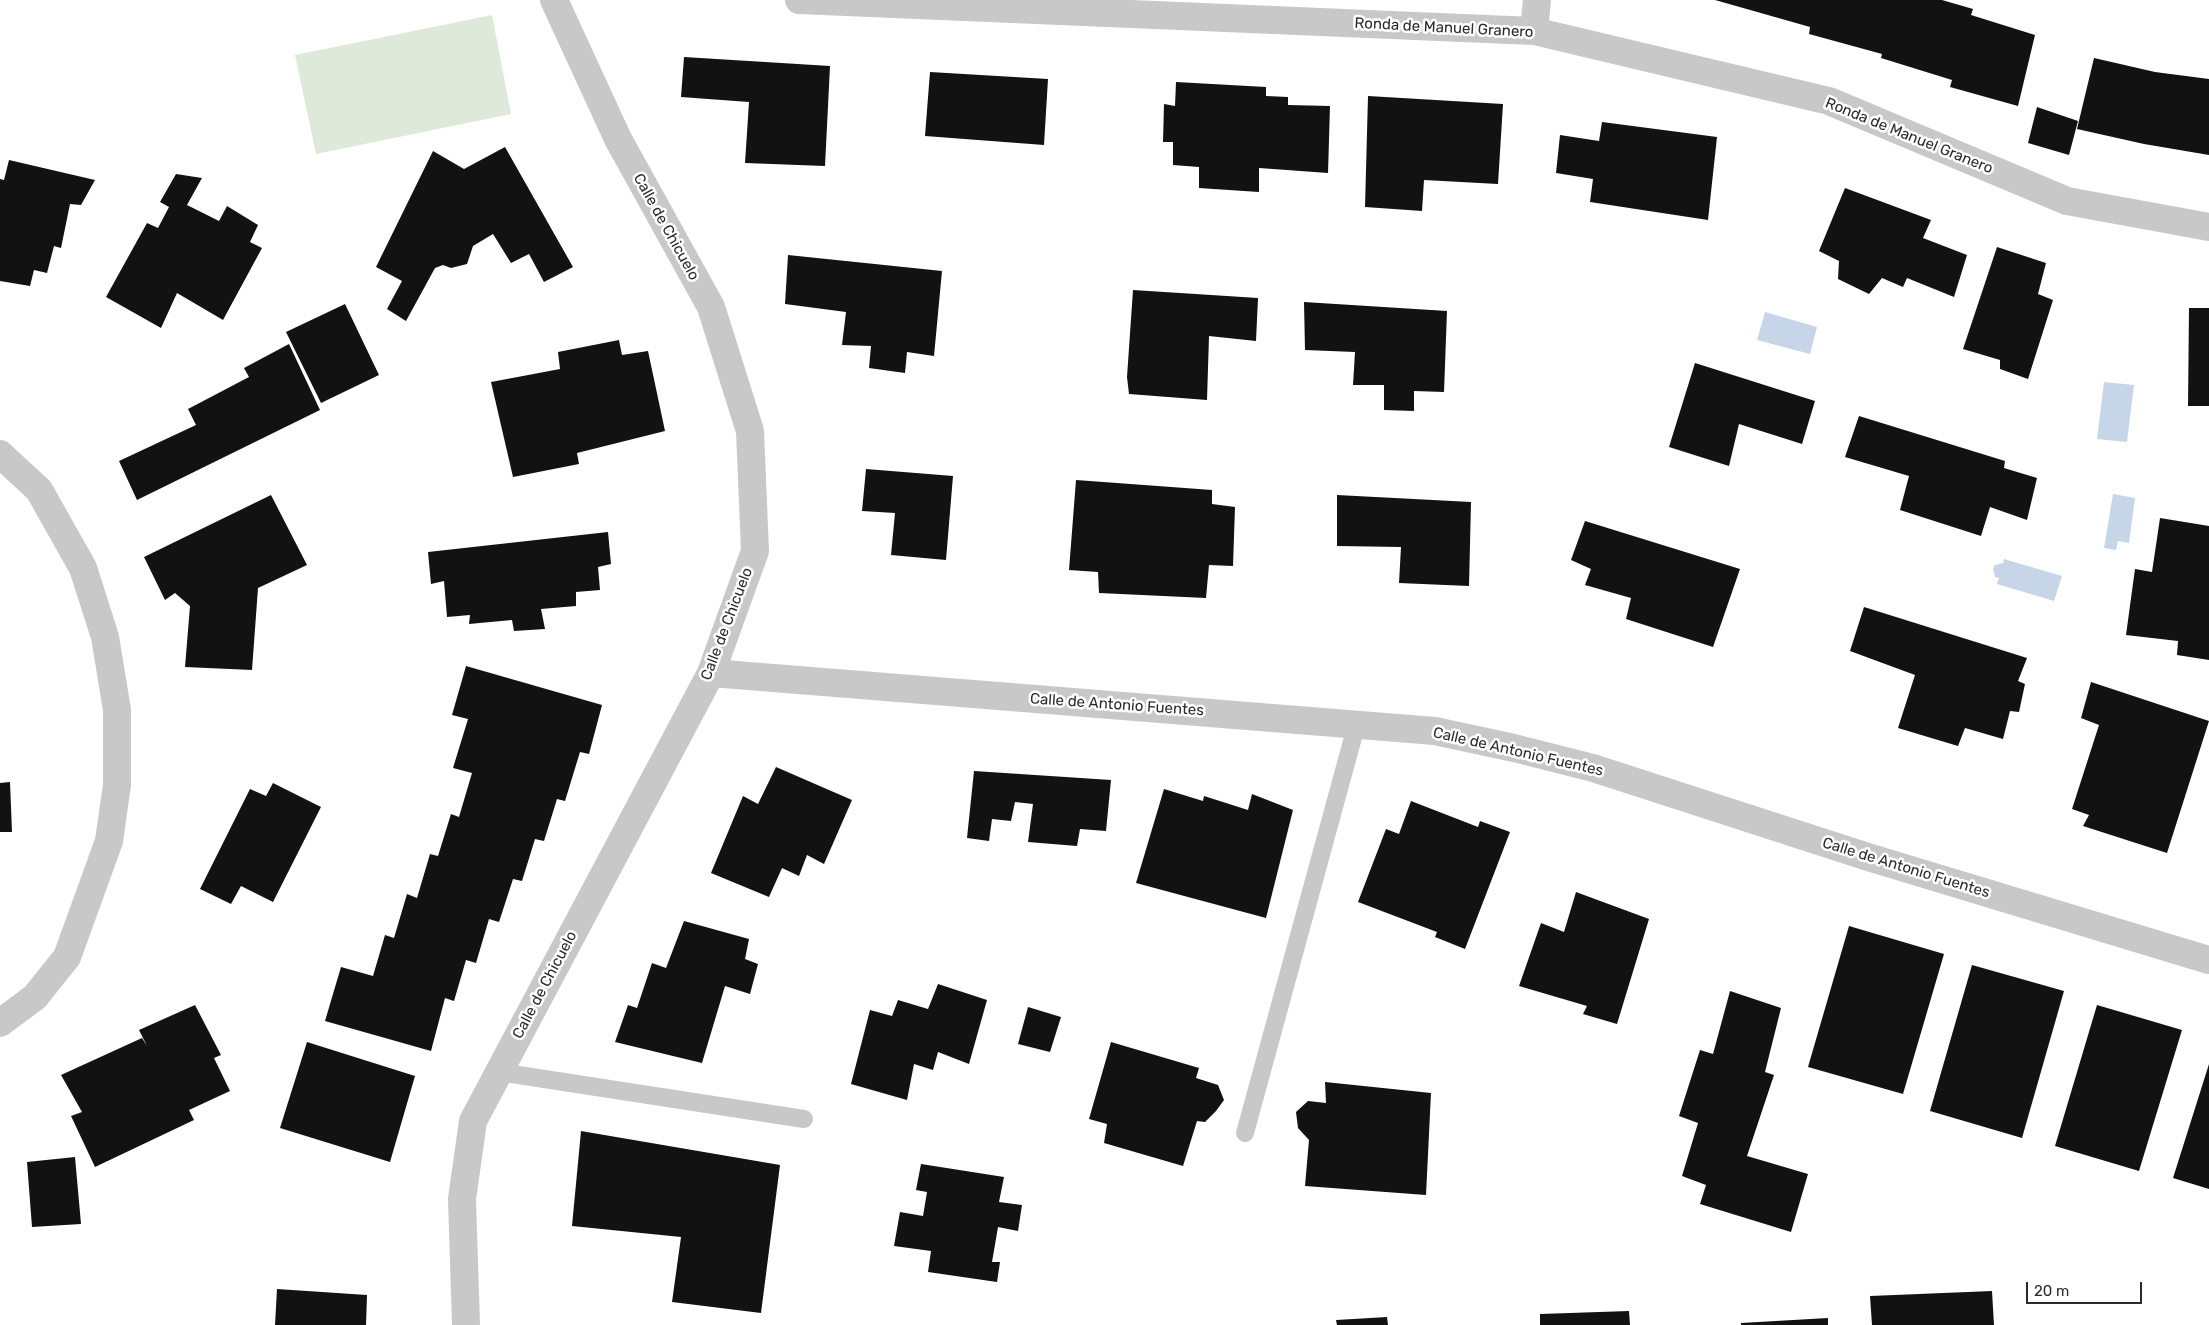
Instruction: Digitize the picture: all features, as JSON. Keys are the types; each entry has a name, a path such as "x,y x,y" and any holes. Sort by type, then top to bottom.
{"street":[{"name":"Calle de Chicuelo","path":"466,1325 462,1199 473,1120 711,673 755,551 750,431 711,307 618,139 554,0"},
{"name":"Ronda de Manuel Granero","path":"799,0 1534,32 1829,101 2067,201 2209,227"},
{"path":"1534,32 1537,0"},
{"path":"0,454 39,490 83,568 105,637 116,710 117,785 109,841 87,908 67,957 35,997 0,1023"},
{"name":"Calle de Antonio Fuentes","path":"711,673 1357,724 1435,732 1514,748 1593,768 1868,857 2209,960"}],"lane":[{"path":"1245,1133 1357,724"},
{"path":"499,1072 804,1119"}],"green space":[{"path":"492,15 511,114 316,154 295,55"}],"water":[{"path":"1765,312 1817,327 1810,354 1757,340"},
{"path":"2104,382 2134,385 2127,442 2097,439"},
{"path":"2113,494 2135,498 2129,543 2118,541 2116,550 2104,548"},
{"path":"2004,559 2062,576 2054,601 1997,584 1999,578 1995,577 1993,569 1995,565 2003,563"}],"building":[{"path":"1715,0 1942,0 1973,9 1971,15 2035,35 2018,106 1950,87 1952,80 1881,58 1882,54 1809,34 1810,27"},
{"path":"684,57 830,66 825,166 745,163 749,102 681,97"},
{"path":"2094,58 2155,72 2209,79 2209,155 2144,144 2077,129"},
{"path":"930,72 1048,79 1044,145 925,136"},
{"path":"1176,82 1266,87 1266,96 1288,97 1288,105 1330,106 1328,173 1259,168 1259,192 1199,188 1199,167 1173,165 1173,142 1163,142 1164,104 1175,106"},
{"path":"1368,96 1503,104 1498,184 1424,180 1422,211 1365,207"},
{"path":"2037,107 2078,121 2069,155 2028,143"},
{"path":"1602,122 1717,137 1708,220 1590,202 1593,179 1556,173 1560,135 1599,141"},
{"path":"505,147 573,267 544,282 529,254 511,263 493,234 473,246 467,264 451,268 443,265 435,268 406,321 387,309 402,281 376,267 433,151 464,169"},
{"path":"9,160 95,180 81,205 70,204 61,248 54,246 47,273 34,270 30,286 0,281 0,179 4,180"},
{"path":"176,174 202,178 187,205 219,221 227,206 258,225 250,242 262,248 223,320 177,293 161,328 106,297 147,223 158,228 169,207 160,202"},
{"path":"1845,188 1931,220 1923,238 1967,255 1954,297 1907,278 1903,287 1882,278 1869,294 1838,279 1839,261 1819,251"},
{"path":"1997,247 2046,263 2038,294 2053,300 2028,379 2000,369 2000,360 1963,349"},
{"path":"788,255 942,271 934,356 907,352 905,373 869,368 871,346 842,345 846,312 785,304"},
{"path":"1133,290 1258,298 1256,341 1209,336 1207,400 1129,394 1127,377"},
{"path":"1304,302 1447,311 1444,392 1414,391 1414,411 1384,410 1384,385 1353,385 1355,352 1305,350"},
{"path":"345,304 379,375 321,403 286,332"},
{"path":"2189,308 2209,308 2209,406 2188,406"},
{"path":"619,340 622,355 648,351 665,431 577,453 579,464 513,477 491,382 560,369 558,352"},
{"path":"289,344 320,410 137,500 119,461 196,425 188,409 249,377 244,368"},
{"path":"1695,363 1815,401 1802,444 1739,424 1729,466 1669,447"},
{"path":"1859,416 2005,461 2004,468 2037,478 2027,520 1990,507 1981,536 1900,510 1909,476 1845,457"},
{"path":"866,469 953,476 946,560 891,555 895,513 862,511"},
{"path":"1076,480 1212,490 1212,504 1235,507 1233,566 1209,565 1206,598 1099,593 1098,572 1069,570"},
{"path":"271,495 307,565 258,588 252,670 185,667 190,606 175,593 165,600 144,557"},
{"path":"1337,495 1471,502 1469,586 1399,583 1401,547 1337,546"},
{"path":"2160,518 2209,526 2209,660 2177,655 2178,641 2126,635 2135,569 2152,572"},
{"path":"1585,521 1740,569 1713,647 1626,619 1631,598 1585,585 1591,569 1571,560"},
{"path":"608,532 611,564 598,567 600,590 576,592 576,606 541,609 545,629 514,631 512,620 469,624 470,615 447,617 444,581 431,584 428,552"},
{"path":"1864,607 2027,658 2018,681 2025,684 2019,712 2010,711 2003,739 1965,728 1958,746 1898,728 1915,675 1850,651"},
{"path":"466,666 602,705 589,754 580,752 565,801 557,799 544,841 535,839 522,881 513,879 499,922 489,919 476,963 466,960 454,1001 445,998 431,1051 325,1021 341,967 373,976 385,935 394,938 407,894 417,898 430,854 438,856 451,814 459,817 472,773 453,768 468,719 452,715"},
{"path":"2091,682 2209,721 2167,853 2083,826 2089,815 2072,809 2099,725 2081,718"},
{"path":"776,767 852,800 824,864 807,855 799,876 782,868 769,897 711,873 743,796 758,804"},
{"path":"974,771 1111,780 1106,831 1080,829 1077,846 1028,842 1033,804 1015,802 1011,821 992,819 989,841 967,838"},
{"path":"10,782 12,832 0,832 0,783"},
{"path":"273,783 321,807 273,902 241,886 231,904 200,889 250,789 266,796"},
{"path":"1164,789 1203,801 1204,796 1248,810 1252,794 1293,810 1266,918 1136,883"},
{"path":"1411,801 1478,827 1480,821 1510,832 1465,949 1435,937 1437,932 1358,902 1386,829 1399,834"},
{"path":"1576,892 1649,919 1617,1024 1583,1014 1587,1006 1519,986 1541,923 1564,932"},
{"path":"684,921 749,939 745,959 758,964 750,994 725,986 702,1063 615,1042 628,1005 637,1008 652,963 666,968"},
{"path":"1849,926 1944,954 1903,1094 1808,1067"},
{"path":"1972,965 2064,991 2022,1138 1930,1111"},
{"path":"938,984 987,1000 969,1064 938,1052 933,1070 914,1064 907,1100 851,1084 870,1010 892,1016 898,1000 928,1009"},
{"path":"1730,991 1781,1008 1765,1072 1774,1075 1747,1156 1808,1174 1791,1232 1700,1204 1706,1185 1682,1176 1698,1123 1679,1116 1700,1050 1713,1054"},
{"path":"195,1005 221,1055 214,1058 230,1091 189,1110 194,1120 95,1167 71,1116 82,1112 61,1075 142,1038 147,1046 139,1030"},
{"path":"2097,1005 2182,1030 2139,1171 2055,1146"},
{"path":"1028,1007 1061,1017 1050,1052 1018,1044"},
{"path":"307,1042 415,1076 390,1162 280,1128"},
{"path":"1111,1042 1199,1068 1196,1078 1218,1085 1224,1100 1205,1122 1197,1121 1183,1166 1104,1143 1107,1124 1089,1119"},
{"path":"2209,1064 2209,1189 2173,1178"},
{"path":"1325,1082 1431,1093 1426,1195 1305,1186 1309,1140 1298,1128 1296,1112 1308,1101 1326,1103"},
{"path":"581,1131 780,1165 761,1313 672,1302 681,1237 572,1226"},
{"path":"75,1157 81,1224 32,1227 27,1162"},
{"path":"921,1164 1004,1177 999,1202 1022,1205 1018,1231 998,1227 992,1262 1000,1262 997,1282 928,1272 931,1251 894,1246 900,1212 923,1216 927,1192 916,1190"},
{"path":"277,1289 367,1295 366,1325 275,1325"},
{"path":"1992,1291 1994,1325 1872,1325 1870,1296"},
{"path":"1629,1311 1630,1325 1540,1325 1540,1314"},
{"path":"1387,1317 1388,1325 1337,1325 1336,1320"},
{"path":"1828,1318 1828,1325 1741,1325 1741,1323"}]}
